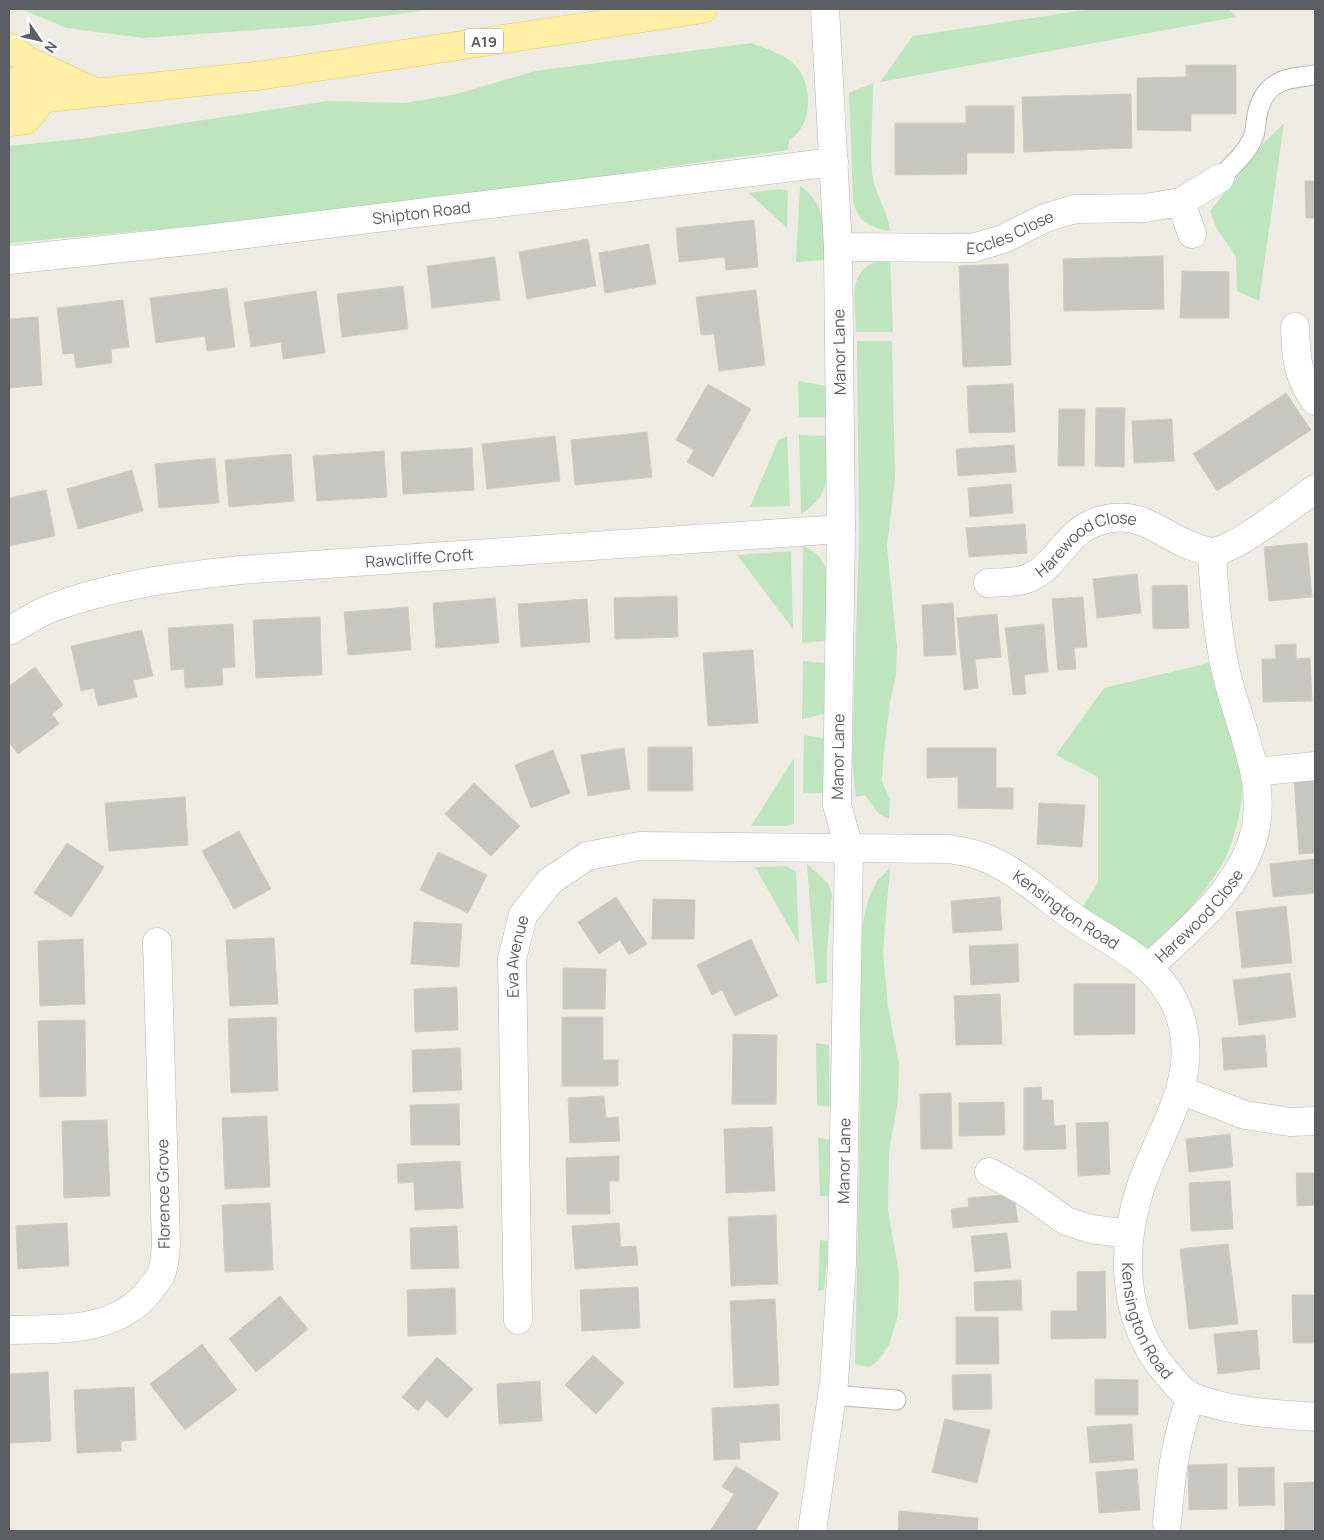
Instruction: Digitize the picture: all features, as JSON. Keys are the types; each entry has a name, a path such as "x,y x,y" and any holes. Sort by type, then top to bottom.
{"main road":[{"name":"A19","path":"42,100 95,92 264,75 379,56 703,9"},
{"path":"9,47 28,61 95,92"},
{"path":"9,82 24,82 42,100"},
{"path":"9,102 42,100"},
{"path":"9,122 26,120 42,100"}],"street":[{"name":"Manor Lane","path":"812,1531 832,1395 842,1264 849,848 837,805 841,529 838,247 825,9"},
{"name":"Shipton Road","path":"9,260 198,240 834,162"},
{"name":"Eccles Close","path":"838,247 973,248 1003,239 1045,218 1075,209 1145,208 1181,202 1220,178"},
{"path":"1181,202 1192,234"},
{"path":"1295,327 1296,361 1304,385 1315,401"},
{"path":"1212,552 1244,538 1315,489"},
{"name":"Harewood Close","path":"988,583 1025,580 1044,569 1076,532 1101,521 1123,516 1143,521 1178,542 1212,552 1215,618 1226,674 1256,772 1258,812 1250,846 1232,880 1201,918 1149,967"},
{"name":"Rawcliffe Croft","path":"9,631 47,610 97,592 165,578 250,570 841,529"},
{"path":"1256,772 1315,766"},
{"name":"Eva Avenue","path":"518,1320 512,959 523,915 550,881 586,856 640,846 849,848"},
{"name":"Kensington Road","path":"849,848 949,849 978,855 1009,870 1080,922 1114,941 1149,967 1170,994 1183,1027 1186,1058 1180,1090 1141,1185 1129,1234 1129,1287 1139,1328 1152,1355 1172,1379 1191,1396 1247,1411 1315,1417"},
{"name":"Florence Grove","path":"9,1330 66,1329 118,1317 142,1300 161,1275 166,1244 157,942"},
{"path":"1180,1090 1245,1115 1290,1122 1315,1121"},
{"path":"989,1172 1027,1193 1066,1221 1091,1229 1129,1234"},
{"name":"Kensington Road","path":"1167,1523 1172,1465 1180,1427 1191,1396"}],"lane":[{"path":"1220,178 1236,162 1253,136 1258,109 1268,90 1285,78 1315,75"},
{"path":"832,1395 896,1400"}],"green space":[{"path":"21,9 435,9 310,26 143,38 67,28"},
{"path":"1091,9 1228,9 1237,17 880,82 913,36"},
{"path":"752,43 790,60 804,78 808,98 806,117 797,134 789,140 788,150 560,182 249,221 9,243 9,146 86,138 328,101 404,103 457,94 535,71"},
{"path":"873,83 872,172 875,188 887,216 890,231 865,222 858,213 853,200 849,93"},
{"path":"1284,123 1259,301 1237,291 1236,257 1217,229 1210,211 1264,143"},
{"path":"800,186 809,193 820,210 824,229 825,260 796,262"},
{"path":"780,189 788,191 787,228 749,193"},
{"path":"890,259 893,332 856,332 854,295 859,275 876,262"},
{"path":"857,341 892,341 895,479 887,546 897,648 896,676 890,701 882,781 890,800 889,819 879,814 865,795 856,797 852,760 859,538"},
{"path":"798,381 826,386 828,417 799,417"},
{"path":"799,435 827,436 828,459 827,479 824,489 812,506 801,514"},
{"path":"787,436 790,506 750,507 778,441"},
{"path":"803,545 819,556 828,570 826,641 802,643"},
{"path":"791,551 793,629 737,555"},
{"path":"803,661 824,663 824,714 802,719"},
{"path":"1213,662 1239,758 1242,789 1238,821 1228,852 1214,877 1194,904 1152,952 1080,911 1098,882 1098,777 1056,755 1104,688"},
{"path":"804,735 823,738 823,793 803,793"},
{"path":"794,758 794,824 786,826 751,826"},
{"path":"807,864 828,883 832,894 827,951 827,983 816,984"},
{"path":"786,866 796,872 799,944 755,867"},
{"path":"890,868 883,950 888,1007 899,1064 898,1100 889,1152 888,1210 899,1273 898,1316 889,1345 878,1361 869,1367 855,1364 861,1065 859,939 868,900 877,881"},
{"path":"816,1043 829,1045 830,1107 817,1105"},
{"path":"818,1137 829,1140 830,1196 820,1196"},
{"path":"820,1240 829,1241 824,1290 818,1291"}],"building":[{"path":"1186,65 1236,65 1236,114 1191,114 1191,131 1137,130 1137,78 1186,77"},
{"path":"1131,94 1132,148 1024,152 1022,97"},
{"path":"966,106 1014,106 1014,153 967,153 967,174 895,175 895,123 966,123"},
{"path":"1305,181 1315,181 1315,218 1306,218"},
{"path":"754,220 758,267 726,270 725,257 679,262 676,228"},
{"path":"588,239 596,286 527,299 519,252"},
{"path":"649,244 656,284 605,293 599,253"},
{"path":"1163,256 1164,309 1064,311 1063,259"},
{"path":"495,257 500,300 432,308 427,266"},
{"path":"1008,264 1011,365 963,367 959,266"},
{"path":"1182,271 1229,272 1229,318 1180,318"},
{"path":"403,286 408,329 342,337 337,294"},
{"path":"227,288 235,347 207,351 205,336 156,343 150,298"},
{"path":"756,290 765,365 719,371 714,334 701,335 696,297"},
{"path":"316,291 325,353 283,359 281,342 251,347 244,302"},
{"path":"123,300 129,347 111,349 112,363 76,368 74,353 63,354 57,308"},
{"path":"38,317 42,385 9,388 9,319"},
{"path":"708,384 751,409 713,477 687,462 694,450 676,440"},
{"path":"1013,384 1015,432 969,433 967,386"},
{"path":"1286,393 1311,430 1217,491 1193,454"},
{"path":"1096,408 1125,408 1124,467 1095,466"},
{"path":"1059,409 1085,409 1084,466 1058,466"},
{"path":"1172,419 1174,461 1134,463 1132,421"},
{"path":"647,432 652,477 575,485 571,440"},
{"path":"555,436 560,481 487,489 482,444"},
{"path":"1014,445 1016,472 958,476 956,449"},
{"path":"472,448 474,490 403,494 401,452"},
{"path":"384,451 387,497 317,501 313,456"},
{"path":"291,454 294,501 229,507 225,460"},
{"path":"215,458 219,503 159,508 155,464"},
{"path":"132,470 143,511 78,529 67,489"},
{"path":"1011,484 1013,513 970,517 968,488"},
{"path":"46,490 55,536 9,546 9,498"},
{"path":"1025,524 1027,553 969,557 966,528"},
{"path":"1307,543 1312,597 1269,601 1264,547"},
{"path":"1137,574 1141,613 1097,618 1093,579"},
{"path":"1187,585 1189,628 1153,629 1152,586"},
{"path":"677,596 678,637 615,639 614,598"},
{"path":"1083,597 1087,647 1074,648 1076,669 1058,670 1052,599"},
{"path":"495,598 499,643 436,648 433,603"},
{"path":"587,599 590,642 521,647 518,604"},
{"path":"953,603 956,655 924,656 922,605"},
{"path":"408,607 411,650 348,655 344,612"},
{"path":"997,614 1001,657 975,659 978,688 964,690 957,618"},
{"path":"320,617 322,675 256,678 253,620"},
{"path":"233,624 235,667 222,668 223,685 185,688 184,669 171,670 168,628"},
{"path":"1044,624 1048,672 1024,675 1026,694 1013,695 1005,628"},
{"path":"142,630 153,676 133,680 137,697 98,706 94,688 81,691 71,646"},
{"path":"1296,644 1296,659 1310,658 1312,701 1263,702 1262,659 1276,659 1275,645"},
{"path":"753,650 758,723 708,726 703,653"},
{"path":"35,667 63,705 52,714 59,724 18,754 9,742 9,686"},
{"path":"648,747 692,747 693,791 648,791"},
{"path":"624,748 630,789 588,796 581,755"},
{"path":"927,748 996,748 996,788 1013,788 1013,809 958,808 958,777 927,778"},
{"path":"553,750 570,793 531,808 515,765"},
{"path":"1315,776 1315,853 1299,854 1294,777"},
{"path":"474,783 520,826 491,856 445,814"},
{"path":"185,797 188,845 109,851 105,803"},
{"path":"1039,803 1085,805 1082,847 1037,844"},
{"path":"239,831 271,889 234,909 202,851"},
{"path":"67,843 104,867 71,917 34,893"},
{"path":"438,852 487,875 468,913 420,890"},
{"path":"1315,859 1315,893 1273,897 1270,864"},
{"path":"616,897 647,944 629,955 620,940 599,954 578,922"},
{"path":"1000,897 1002,930 953,933 951,901"},
{"path":"653,899 695,900 694,939 652,939"},
{"path":"1286,906 1292,963 1242,968 1236,912"},
{"path":"414,922 462,924 459,967 411,964"},
{"path":"274,938 278,1004 230,1006 226,940"},
{"path":"83,939 85,1004 40,1006 38,941"},
{"path":"751,939 778,996 735,1016 722,990 712,995 697,965"},
{"path":"1018,944 1019,982 971,985 969,946"},
{"path":"563,968 606,969 605,1009 563,1009"},
{"path":"1290,973 1296,1017 1239,1025 1233,980"},
{"path":"1074,984 1135,984 1135,1034 1074,1035"},
{"path":"457,987 458,1030 415,1032 414,989"},
{"path":"1000,994 1002,1044 956,1045 954,996"},
{"path":"276,1017 278,1091 231,1093 228,1019"},
{"path":"562,1017 603,1017 603,1060 618,1060 618,1086 562,1086"},
{"path":"85,1020 86,1096 40,1097 38,1021"},
{"path":"733,1034 777,1035 776,1104 732,1104"},
{"path":"1265,1035 1267,1067 1224,1070 1222,1038"},
{"path":"460,1048 462,1090 413,1092 412,1050"},
{"path":"1041,1087 1042,1100 1053,1100 1054,1126 1065,1125 1066,1149 1024,1150 1024,1088"},
{"path":"951,1093 952,1149 921,1149 920,1094"},
{"path":"604,1096 606,1118 618,1117 620,1141 570,1143 568,1098"},
{"path":"1004,1102 1005,1135 959,1136 959,1103"},
{"path":"459,1104 460,1145 411,1145 410,1105"},
{"path":"267,1116 270,1187 225,1189 222,1118"},
{"path":"107,1120 110,1196 64,1198 62,1121"},
{"path":"1108,1122 1110,1174 1078,1176 1076,1123"},
{"path":"772,1127 775,1191 726,1193 724,1129"},
{"path":"1230,1134 1233,1167 1189,1172 1186,1139"},
{"path":"619,1156 619,1181 609,1181 610,1214 567,1214 566,1158"},
{"path":"460,1161 463,1208 415,1210 414,1182 398,1183 397,1164"},
{"path":"1296,1173 1315,1173 1315,1205 1297,1206"},
{"path":"1230,1181 1233,1229 1191,1231 1189,1183"},
{"path":"1014,1194 1018,1222 953,1228 951,1209 969,1207 968,1198"},
{"path":"270,1203 273,1270 225,1272 222,1205"},
{"path":"776,1215 778,1284 731,1286 728,1217"},
{"path":"67,1223 69,1266 18,1269 16,1226"},
{"path":"619,1223 621,1247 636,1246 638,1265 575,1269 572,1226"},
{"path":"457,1226 459,1268 411,1269 410,1228"},
{"path":"1007,1233 1011,1268 975,1272 971,1236"},
{"path":"1228,1244 1238,1324 1189,1329 1180,1249"},
{"path":"1105,1271 1106,1338 1051,1339 1051,1311 1077,1311 1077,1272"},
{"path":"1021,1280 1022,1310 975,1311 974,1282"},
{"path":"638,1287 640,1328 582,1331 580,1290"},
{"path":"455,1288 456,1334 408,1336 407,1290"},
{"path":"1292,1295 1315,1295 1315,1343 1293,1343"},
{"path":"280,1296 308,1329 256,1372 229,1339"},
{"path":"775,1299 779,1385 734,1388 730,1301"},
{"path":"956,1317 998,1317 999,1364 956,1364"},
{"path":"1257,1330 1260,1369 1218,1374 1214,1334"},
{"path":"202,1344 237,1390 185,1430 150,1384"},
{"path":"593,1355 624,1383 596,1414 565,1385"},
{"path":"437,1357 473,1389 447,1418 427,1400 418,1411 402,1397"},
{"path":"48,1372 51,1441 9,1443 9,1374"},
{"path":"991,1374 992,1409 953,1410 952,1375"},
{"path":"1095,1379 1138,1380 1138,1415 1095,1415"},
{"path":"540,1381 542,1421 499,1424 497,1384"},
{"path":"134,1387 136,1440 121,1441 121,1451 77,1453 74,1390"},
{"path":"779,1404 780,1440 739,1443 740,1459 714,1460 712,1408"},
{"path":"945,1419 990,1430 977,1483 932,1472"},
{"path":"1132,1424 1134,1460 1090,1463 1087,1427"},
{"path":"1227,1464 1227,1509 1189,1510 1188,1465"},
{"path":"736,1466 779,1493 755,1531 710,1531 734,1494 722,1487"},
{"path":"1274,1467 1275,1505 1239,1506 1238,1468"},
{"path":"1137,1469 1140,1510 1099,1513 1096,1472"},
{"path":"1315,1482 1315,1531 1285,1531 1284,1483"},
{"path":"899,1511 978,1518 977,1531 898,1531"}]}
